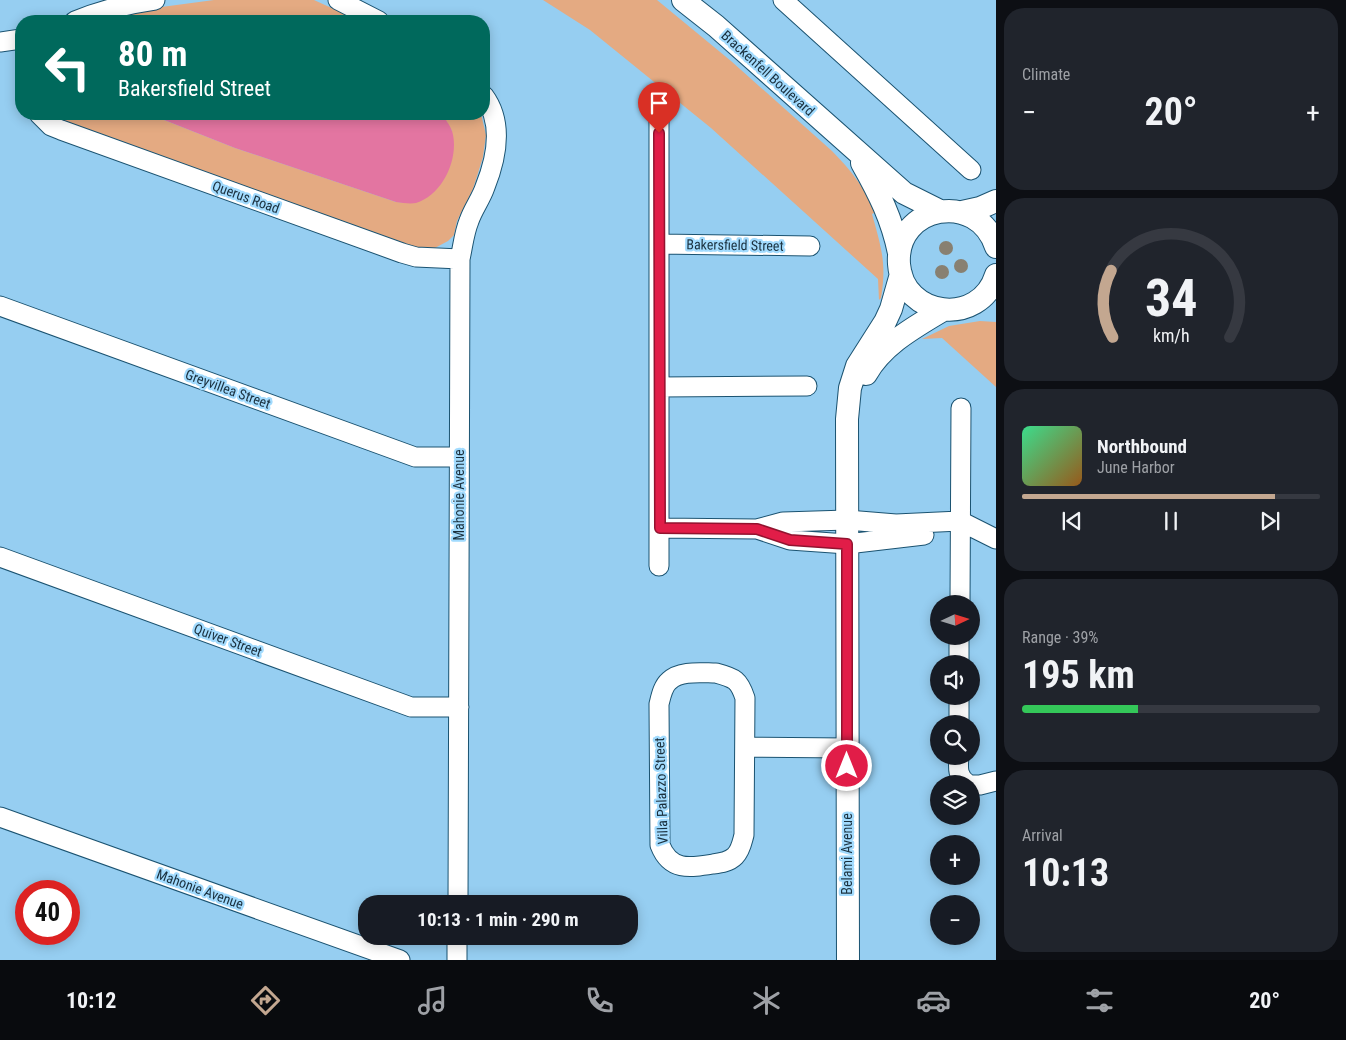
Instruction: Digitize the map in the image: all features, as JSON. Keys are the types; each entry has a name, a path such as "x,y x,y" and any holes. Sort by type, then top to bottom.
{"street":[{"path":"89,15 100,10 126,4 155,0"},
{"path":"338,0 367,15"},
{"name":"Brackenfell Boulevard","path":"682,0 716,26 904,193 940,211"},
{"path":"783,0 971,170"},
{"path":"0,42 15,40"},
{"path":"659,95 659,566"},
{"name":"Mahonie Avenue","path":"458,895 460,259 468,222 485,187 496,153 497,126 490,105"},
{"name":"Querus Road","path":"45,120 51,126 60,130 402,253 416,257 460,259"},
{"name":"Brackenfell Boulevard","path":"852,147 888,211 895,230 900,263"},
{"path":"940,211 962,212 980,208 996,201"},
{"name":"Belami Avenue","path":"848,960 847,419 850,388 857,366 888,316 904,238 913,225 925,216 940,211"},
{"path":"962,212 978,220 990,233 995,242"},
{"name":"Bakersfield Street","path":"659,244 810,246"},
{"path":"900,263 904,283 916,299 934,308 943,310 952,310 970,305 985,294 991,287 996,275"},
{"path":"970,305 996,309"},
{"name":"Greyvillea Street","path":"0,306 414,457 459,457"},
{"name":"Belami Avenue","path":"847,419 859,387 869,368 903,334 943,310"},
{"path":"659,387 807,386"},
{"path":"960,595 964,526 961,408"},
{"path":"660,528 757,529 783,522 847,520 964,526 996,539"},
{"path":"757,529 790,540 847,544 944,532 964,526"},
{"name":"Quiver Street","path":"0,557 411,707 458,707"},
{"name":"Villa Palazzo Street","path":"716,673 731,677 740,684 745,698 746,747 744,834 741,847 735,856 726,862 685,868 674,864 664,854 660,845 660,704 663,690 668,681 677,675 716,673"},
{"path":"746,747 848,748"},
{"path":"980,785 996,781"},
{"name":"Mahonie Avenue","path":"0,817 400,960"},
{"path":"457,960 458,945"}],"shaded area":[{"path":"214,0 314,0 347,15 120,15 139,10"},
{"path":"543,0 657,0 731,61 832,151 862,188 876,212 872,214 883,265 881,298 879,300 878,279 711,128 590,30"},
{"path":"59,120 164,120 235,148 396,202 415,203 452,131 446,120 482,120 486,135 483,157 473,189 457,221 454,235 448,241 433,249 401,244"},
{"path":"164,120 446,120 452,131 454,141 451,163 441,184 426,199 416,203 396,202 235,148"},
{"path":"980,321 996,322 996,387 942,338 922,339 949,326"}],"route":[{"path":"659,133 660,528 757,529 790,540 847,544 847,766"}]}
